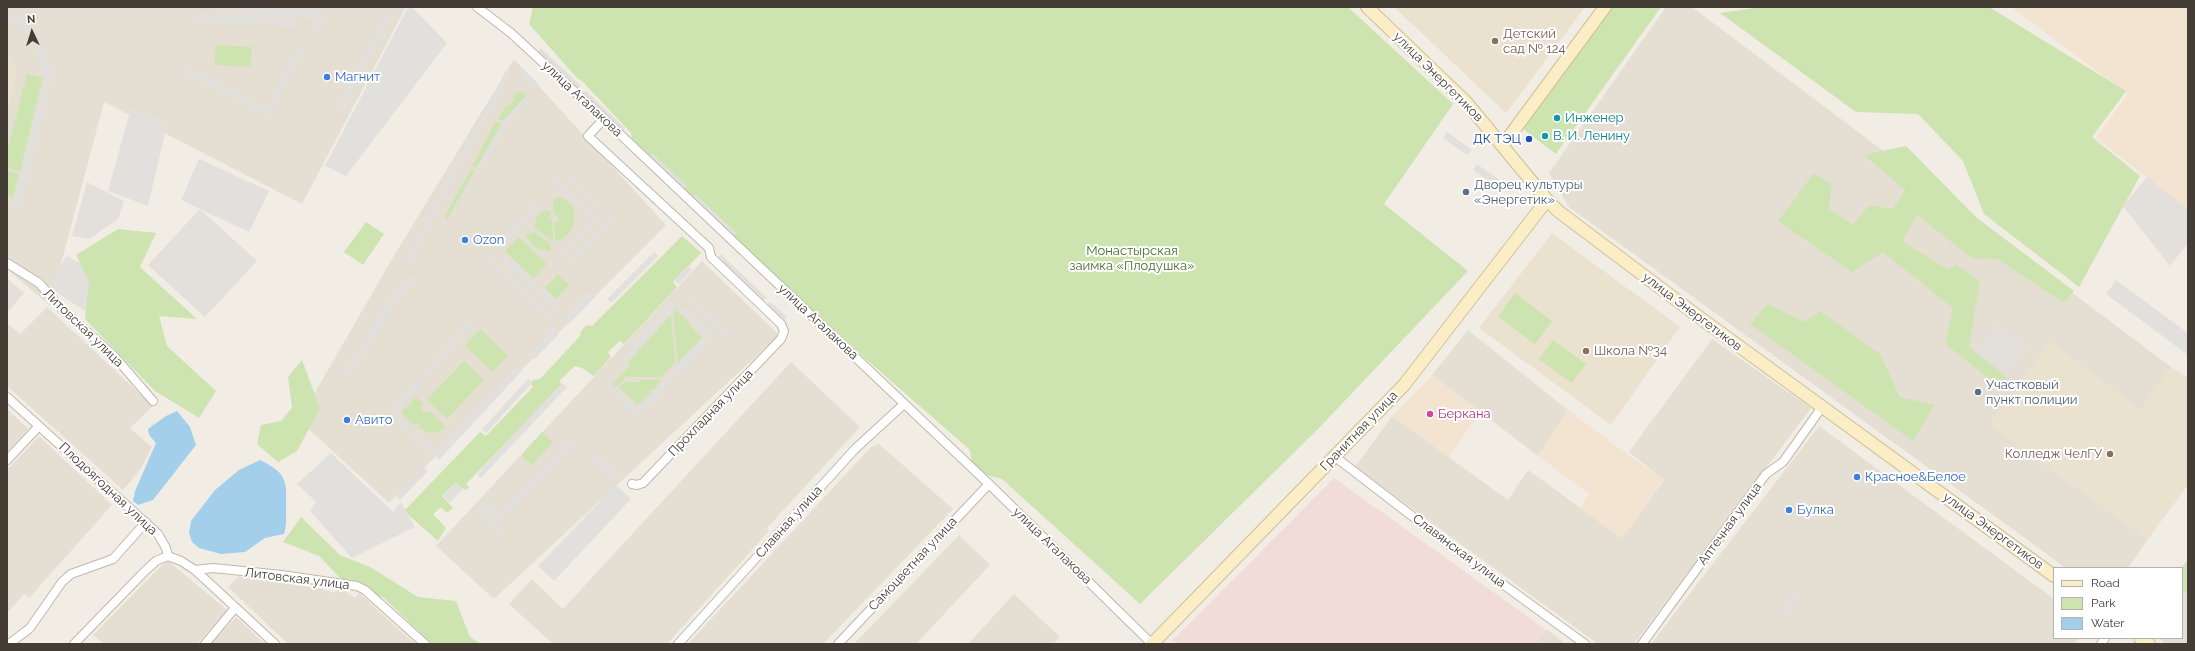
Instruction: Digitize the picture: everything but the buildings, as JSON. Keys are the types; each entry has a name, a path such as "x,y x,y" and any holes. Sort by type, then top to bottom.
{"street":[{"name":"улица Агалакова","path":"477,7 512,33 604,119 989,484 1152,644"},
{"name":"улица Энергетиков","path":"1367,7 1453,89 1503,145 1547,200 1577,225 1699,317 2053,575"},
{"path":"1503,145 1605,7"},
{"name":"Прохладная улица","path":"604,119 588,136 709,248 711,257 781,324 784,332 781,339 643,483 637,485 632,484"},
{"name":"Гранитная улица","path":"1152,644 1404,385 1547,200"},
{"name":"Литовская улица","path":"7,263 39,284 56,303 115,357 153,401"},
{"name":"Плодоягодная улица","path":"7,397 146,522 163,540 168,556"},
{"name":"Славная улица","path":"678,644 855,449 904,404"},
{"name":"Аптечная улица","path":"1642,644 1766,474 1782,462 1822,407"},
{"path":"7,460 39,426"},
{"name":"Славянская улица","path":"1334,456 1460,553 1585,644"},
{"name":"Самоцветная улица","path":"838,644 989,484"},
{"path":"9,644 30,628 62,582 70,574 112,558 146,522"},
{"path":"78,643 156,561 168,556 181,561 194,570 275,644"},
{"name":"Литовская улица","path":"194,570 213,568 282,575 357,586 365,590 425,644"},
{"path":"206,644 235,608"}],"shaded area":[{"path":"7,7 406,7 302,204 104,102 50,306 7,269 7,109 17,73 7,56"},
{"path":"215,7 317,11 327,20 312,38 308,34 319,21 316,18 214,11"},
{"path":"408,7 412,7 447,43 346,176 325,166"},
{"name":"Детский сад № 124","path":"1394,7 1585,7 1506,113"},
{"path":"1666,7 1692,7 2171,367 2141,410 1989,424 2148,539 2129,567 2065,567 1569,207 1549,173"},
{"path":"2011,7 2188,7 2188,209 2096,138 2128,94"},
{"path":"7,13 21,18 29,26 44,51 51,72 52,82 19,209 12,207 46,81 36,48 21,25 7,19"},
{"path":"195,14 298,20 298,26 195,21"},
{"path":"384,16 390,19 341,112 336,109"},
{"path":"301,43 306,46 269,117 181,71 184,65 266,108"},
{"path":"541,48 581,86 579,89 538,51"},
{"path":"7,56 17,73 7,109"},
{"path":"514,59 666,225 389,503 299,420 392,259"},
{"path":"524,70 539,84 534,89 519,75"},
{"path":"506,71 511,73 409,265 404,263"},
{"path":"586,91 625,128 623,131 583,93"},
{"path":"527,95 531,99 508,124 482,170 477,167 504,120"},
{"path":"131,108 162,120 165,133 148,206 108,191"},
{"path":"1447,132 1472,150 1467,155 1443,138"},
{"path":"652,153 687,186 684,189 649,156"},
{"path":"199,159 269,191 249,232 181,200"},
{"path":"1477,164 1501,181 1497,187 1473,170"},
{"path":"567,173 615,219 574,262 570,258 609,217 565,176"},
{"path":"556,177 594,213 590,218 552,182"},
{"path":"2147,177 2188,209 2188,243 2170,266 2123,206"},
{"path":"87,182 124,201 118,219 89,239 72,236"},
{"path":"695,194 736,233 733,236 692,197"},
{"path":"536,201 541,206 498,251 494,247"},
{"path":"200,209 257,261 205,317 148,265"},
{"path":"595,215 599,219 559,261 556,258"},
{"name":"Школа №34","path":"1552,233 1680,327 1611,425 1479,328"},
{"path":"483,252 555,320 552,324 480,255"},
{"path":"654,252 658,256 611,303 607,299"},
{"path":"503,254 560,309 556,313 499,258"},
{"path":"721,254 767,298 761,301 717,259"},
{"path":"67,256 111,280 85,311 47,286"},
{"path":"702,261 779,335 494,599 436,546"},
{"path":"687,266 692,270 679,284 674,280"},
{"path":"411,276 416,280 390,308 364,357 345,378 340,373 358,354 384,305"},
{"path":"7,278 24,293 9,311 7,309"},
{"path":"2116,280 2188,333 2188,355 2106,294"},
{"path":"590,291 596,296 569,324 563,318"},
{"path":"689,296 730,335 727,339 686,300"},
{"path":"671,302 676,307 626,362 621,358"},
{"path":"771,302 787,317 783,322 765,305"},
{"path":"47,307 153,406 130,428 152,447 140,470 123,490 7,386 7,323 20,334"},
{"path":"685,307 715,336 711,340 681,312"},
{"path":"469,321 473,325 425,377 421,373"},
{"path":"1996,323 2029,346 2009,375 1976,351"},
{"path":"553,328 559,334 535,359 529,353"},
{"path":"1468,330 1568,410 1538,456 1432,375"},
{"path":"704,338 709,343 678,376 673,371"},
{"path":"1712,339 1811,408 1634,644 1598,644 1355,467 1392,416 1508,500 1528,470 1622,538 1664,480 1629,452"},
{"name":"Колледж ЧелГУ","path":"2050,341 2141,410 2171,367 2188,378 2188,485 2148,539 1989,424"},
{"path":"791,362 860,427 767,528 769,531 667,644 553,644 509,604 532,579 563,609"},
{"path":"516,367 521,372 439,460 434,455"},
{"path":"1432,375 1480,412 1449,457 1392,416"},
{"path":"668,377 673,381 644,412 639,407"},
{"path":"528,379 532,383 486,433 482,429"},
{"path":"418,380 422,384 391,416 387,412"},
{"path":"607,382 641,414 637,418 604,386"},
{"path":"562,383 567,387 481,478 477,474"},
{"path":"7,409 28,429 7,452"},
{"path":"1568,410 1624,452 1664,479 1622,538 1580,507 1590,494 1538,456"},
{"path":"401,418 435,451 431,455 397,422"},
{"path":"1819,426 2053,598 2053,639 2078,639 2075,644 1651,644"},
{"path":"39,436 112,505 29,598 24,594 7,613 7,470"},
{"path":"570,439 575,443 507,515 502,510"},
{"path":"879,444 953,509 823,644 688,644 871,447"},
{"path":"592,450 619,475 614,480 587,455"},
{"path":"331,453 393,512 401,502 415,527 352,558 310,511 316,502 297,484"},
{"path":"423,467 428,471 400,500 396,496"},
{"path":"1334,478 1545,629 1535,644 1178,644 1173,640"},
{"path":"456,482 463,489 450,503 443,496"},
{"path":"616,485 631,499 554,581 538,566"},
{"path":"485,499 504,517 499,522 480,504"},
{"path":"476,507 504,533 500,537 472,510"},
{"path":"959,535 990,565 916,644 854,644"},
{"path":"167,560 227,610 197,644 104,644 93,635"},
{"path":"239,576 323,589 334,593 340,588 355,598 359,593 415,644 288,644 228,587"},
{"path":"2183,586 2188,589 2188,644 2166,644 2159,639 2183,639"},
{"path":"1793,592 1800,596 1787,615 1780,611"},
{"path":"1014,594 1060,637 1053,644 968,644"},
{"path":"236,617 265,644 211,644"},
{"path":"1546,629 1566,644 1535,644"}],"green space":[{"name":"Монастырская заимка «Плодушка»","path":"533,7 1348,7 1453,104 1384,204 1468,271 1318,429 1140,604 1002,479 987,475 972,464 970,450 835,332 704,210 667,170 633,143 631,133 582,81 577,78 529,24"},
{"path":"1612,7 1661,7 1556,154 1523,129"},
{"path":"1762,7 1989,7 2126,91 2092,137 2140,176 2079,287 1984,214 1963,161 1918,114 1856,112 1720,13"},
{"path":"216,45 252,47 251,67 214,65"},
{"path":"27,74 43,78 20,171 7,168 7,153"},
{"path":"517,92 522,92 527,95 503,121 498,119 507,104 509,106 515,99 513,97"},
{"path":"496,121 502,124 476,168 472,166"},
{"path":"1906,146 1977,218 2074,291 2064,303 1997,259 1972,258 1917,215 1902,241 1949,270 1956,264 1980,281 1969,347 2007,378 1999,386 1945,344 1953,308 1883,252 1852,272 1778,221 1814,173 1832,185 1829,209 1853,225 1869,205 1893,209 1905,190 1864,155"},
{"path":"471,169 474,171 447,220 445,215"},
{"path":"7,171 19,174 13,197 7,195"},
{"path":"556,198 564,198 569,202 575,216 574,224 570,232 564,238 555,241 554,224 559,220 557,215 554,214 553,200"},
{"path":"544,210 552,212 548,218 552,219 553,241 534,228 537,216"},
{"path":"366,222 384,234 363,265 344,252"},
{"path":"118,229 156,233 140,267 197,319 159,316 167,346 216,391 199,418 155,391 85,319 89,281 76,255"},
{"path":"534,232 550,244 551,252 536,248 525,235"},
{"path":"682,236 701,253 673,282 677,287 624,344 620,341 608,352 611,357 594,376 582,368 575,366 559,381 562,385 466,484 469,487 466,490 454,484 442,496 453,508 447,513 441,507 433,514 446,528 438,541 404,511 480,432 486,436 533,387 530,383 533,380 540,379 580,336 581,331 587,325 592,326"},
{"path":"519,237 547,264 533,278 505,251"},
{"path":"558,274 569,285 556,299 545,288"},
{"path":"1515,293 1552,321 1535,344 1498,317"},
{"path":"1768,304 1805,322 1820,311 1880,354 1900,397 1935,405 1913,441 1750,324"},
{"path":"676,310 690,323 689,325 702,338 690,350 687,350 688,352 678,363 673,313"},
{"path":"671,315 675,362 662,377 626,377 616,387 612,384 630,366 627,363 656,332 659,332 657,330"},
{"path":"480,329 508,356 492,372 465,346"},
{"path":"1553,340 1586,364 1572,383 1539,359"},
{"path":"302,360 320,408 297,451 278,462 257,444 261,425 281,421 292,408 288,377"},
{"path":"464,361 484,380 447,419 427,400"},
{"path":"640,380 662,380 652,391 649,391 650,393 638,405 619,388 624,382 639,382"},
{"path":"416,397 423,404 421,407 422,411 426,413 430,411 446,427 445,428 435,433 425,431 418,427 420,425 417,422 414,425 401,413"},
{"path":"542,432 553,442 532,465 521,455"},
{"path":"301,517 340,555 370,567 418,597 456,601 470,637 481,644 432,644 384,598 340,578 319,556 283,542"},
{"path":"2188,560 2188,593 2183,590 2182,567"}],"water":[{"path":"177,411 190,427 196,445 153,500 138,505 133,501 135,491 156,443 149,435 148,429 166,416"},
{"path":"260,460 280,473 285,483 286,527 284,534 265,538 245,552 221,554 199,548 192,542 189,533 191,521 215,490 239,470"}],"place":[{"name":"Детский сад № 124","path":"1495,41"},
{"name":"Магнит","path":"327,77"},
{"name":"Инженер","path":"1557,118"},
{"name":"В. И. Ленину","path":"1545,136"},
{"name":"ДК ТЭЦ","path":"1529,139"},
{"name":"Дворец культуры «Энергетик»","path":"1466,192"},
{"name":"Ozon","path":"465,240"},
{"name":"Школа №34","path":"1586,351"},
{"name":"Участковый пункт полиции","path":"1978,392"},
{"name":"Беркана","path":"1430,414"},
{"name":"Авито","path":"347,420"},
{"name":"Колледж ЧелГУ","path":"2110,454"},
{"name":"Красное&Белое","path":"1857,477"},
{"name":"Булка","path":"1789,510"}]}
